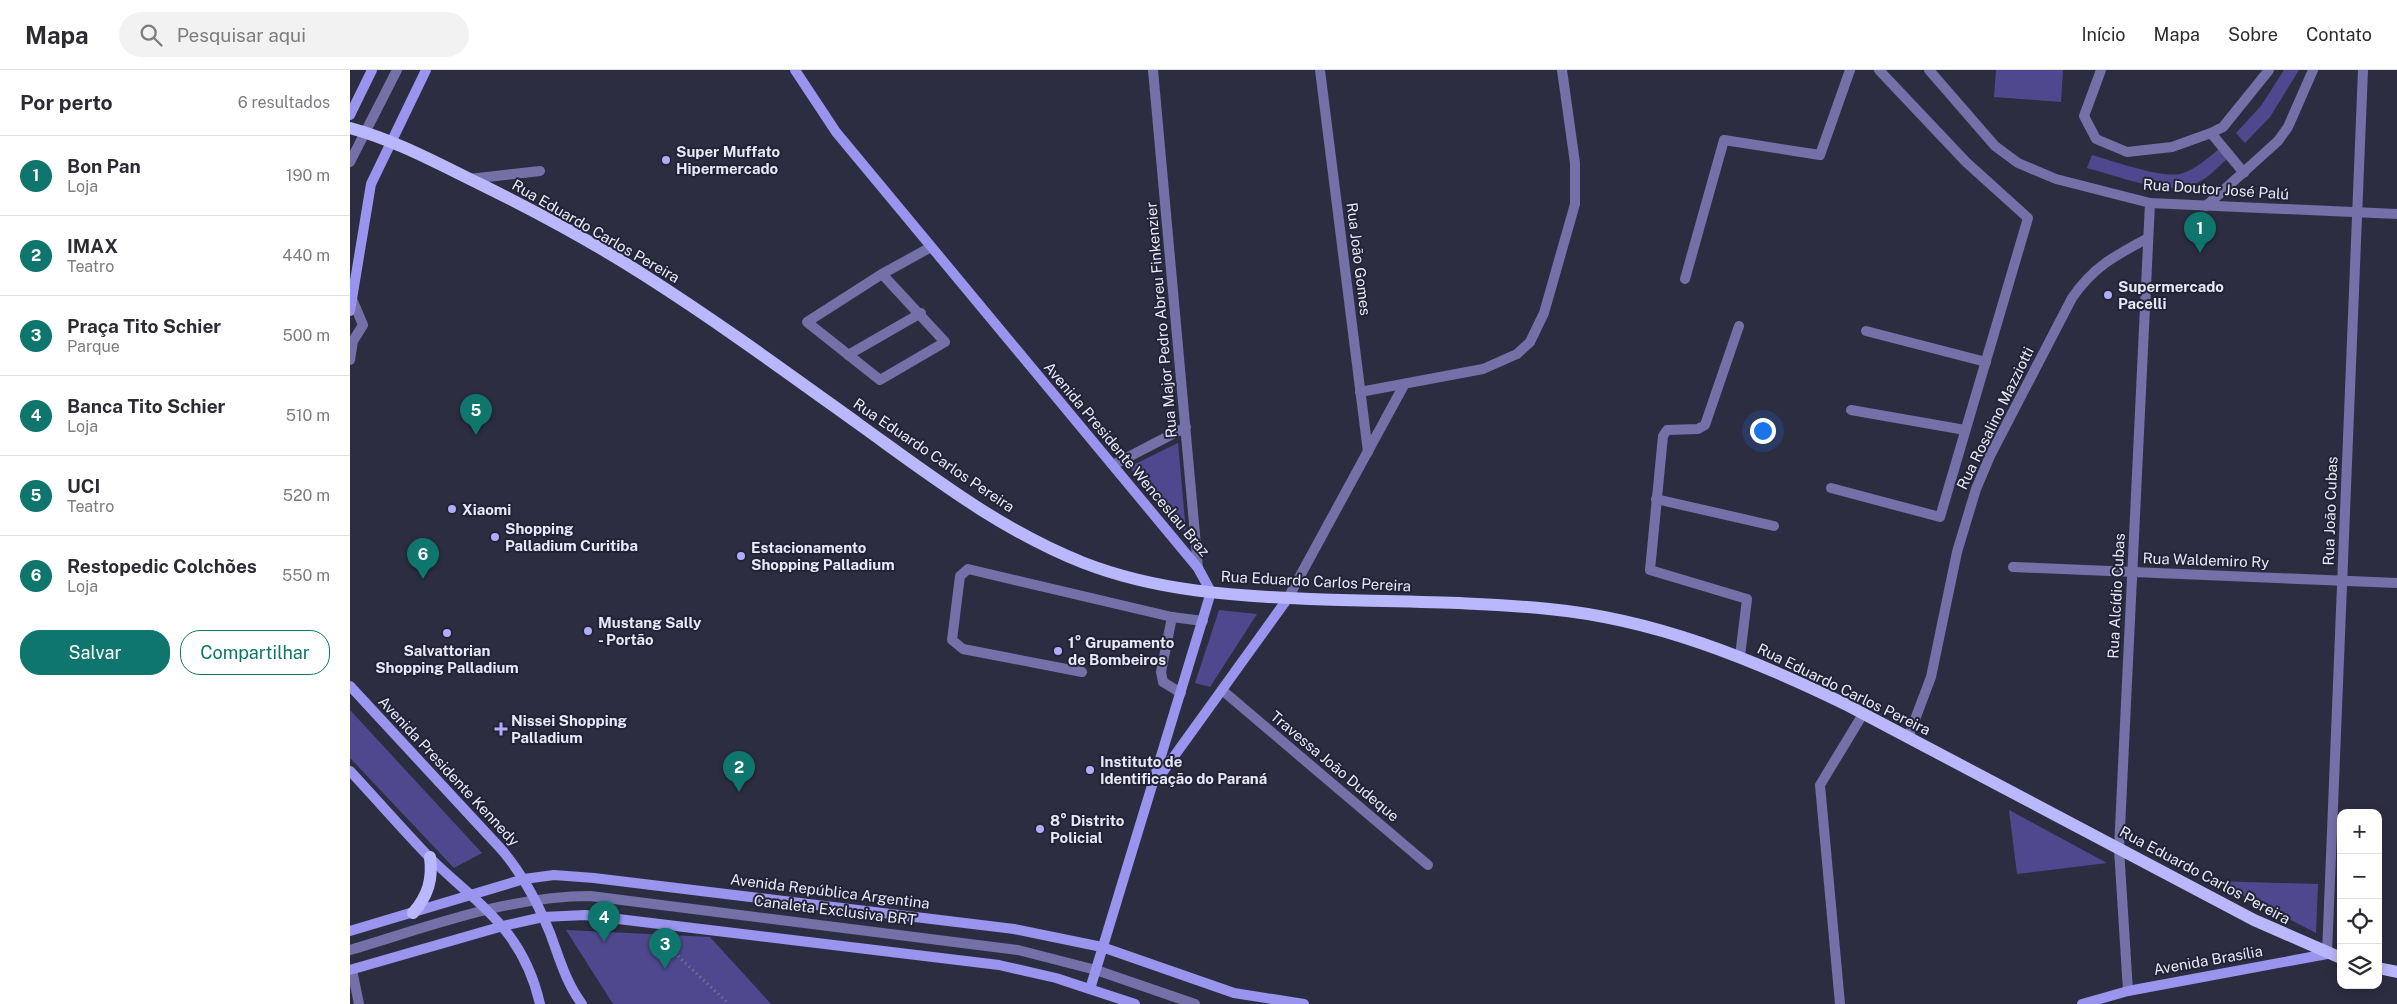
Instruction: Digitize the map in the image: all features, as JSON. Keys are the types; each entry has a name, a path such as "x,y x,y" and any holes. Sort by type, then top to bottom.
{"main road":[{"name":"Rua Eduardo Carlos Pereira","path":"350,128 392,142 469,179 553,221 642,273 720,325 942,483 1012,527 1058,552 1116,574 1179,588 1288,598 1520,607 1585,613 1660,629 1740,656 1863,714 2254,920 2328,954"},
{"path":"413,913 420,905 430,886 432,875 430,857"},
{"name":"Avenida Brasília","path":"2328,954 2337,957"},
{"path":"2382,969 2397,972"}],"street":[{"path":"350,115 372,70"},
{"path":"350,162 396,70"},
{"path":"350,311 371,184 426,70"},
{"name":"Avenida Presidente Wenceslau Braz","path":"795,70 836,132 1198,568 1211,592"},
{"name":"Rua Major Pedro Abreu Finkenzier","path":"1153,70 1198,568"},
{"name":"Rua João Gomes","path":"1320,70 1368,452"},
{"path":"1360,392 1483,369 1501,363 1523,348 1540,324 1575,204 1574,163 1562,70"},
{"path":"1685,279 1724,140 1820,155 1850,70"},
{"path":"1831,488 1940,517 2028,218 1966,162 1879,70"},
{"name":"Rua Doutor José Palú","path":"1930,70 1995,146 2018,163 2056,179 2150,203 2397,214"},
{"path":"2100,70 2084,116 2096,139 2127,152 2172,147 2223,127 2269,70"},
{"path":"2206,206 2278,141 2288,127 2313,70"},
{"name":"Rua João Cubas","path":"2328,954 2363,70"},
{"path":"2211,133 2244,173"},
{"path":"469,179 540,170"},
{"name":"Rua Alcídio Cubas","path":"2128,991 2119,848 2150,203"},
{"name":"Rua Rosalino Mazziotti","path":"1908,738 1931,678 1957,552 1968,512 1990,456 2072,298 2082,283 2108,260 2148,238"},
{"path":"882,274 921,313 945,342 880,380 807,322 882,274 931,247"},
{"path":"350,360 353,341 363,325 352,299"},
{"path":"848,355 921,313"},
{"path":"1739,326 1704,425 1698,429 1667,430 1663,436 1650,570 1747,599 1740,656"},
{"path":"1866,330 1986,362"},
{"path":"1152,787 1288,598 1404,385"},
{"path":"1851,410 1966,430"},
{"path":"1113,465 1186,427"},
{"path":"1656,498 1774,526"},
{"name":"Rua Waldemiro Ry","path":"2013,567 2397,583"},
{"path":"1082,672 962,649 952,640 960,576 968,569 1172,617 1203,621"},
{"path":"1090,989 1211,592"},
{"path":"1172,617 1161,672 1163,682 1181,693"},
{"name":"Avenida Presidente Kennedy","path":"350,686 502,850 524,879 543,916 569,984 582,1004"},
{"name":"Travessa João Dudeque","path":"1222,690 1428,865"},
{"path":"1840,1004 1820,785 1863,714"},
{"path":"350,771 430,857 503,926 528,966 540,1004"},
{"name":"Avenida República Argentina","path":"350,931 524,879 554,875 594,878 1014,928 1102,948 1219,990 1304,1004"},
{"name":"Canaleta Exclusiva BRT","path":"350,950 487,910 535,900 563,896 618,898 982,944 1036,954 1096,970 1195,1004"},
{"path":"359,1004 351,970 543,916 585,915 999,965 1041,974 1135,1004"},
{"name":"Avenida Brasília","path":"2082,1004 2128,991 2328,954"}],"path":[{"path":"650,923 680,958 729,1004"}],"shaded area":[{"path":"1996,70 2063,70 2061,102 1994,97"},
{"path":"2284,70 2299,70 2270,117 2245,143 2236,133 2261,106"},
{"path":"2219,149 2227,159 2201,181 2179,188 2166,188 2139,183 2087,168 2092,155 2161,174 2180,174 2196,167"},
{"path":"1178,443 1186,532 1129,467"},
{"path":"1219,610 1257,614 1210,687 1195,683"},
{"path":"350,710 482,853 454,868 350,758"},
{"path":"2009,810 2107,863 2017,874"},
{"path":"2215,881 2318,884 2316,933"},
{"path":"566,930 710,937 771,1004 613,1004"}],"place":[{"name":"Super Muffato Hipermercado","path":"666,160"},
{"name":"Bon Pan","path":"2200,253"},
{"name":"Supermercado Pacelli","path":"2108,295"},
{"name":"UCI","path":"476,435"},
{"name":"Xiaomi","path":"452,509"},
{"name":"Shopping Palladium Curitiba","path":"495,537"},
{"name":"Estacionamento Shopping Palladium","path":"741,556"},
{"name":"Restopedic Colchões","path":"423,579"},
{"name":"Mustang Sally - Portão","path":"588,631"},
{"name":"Salvattorian Shopping Palladium","path":"447,633"},
{"name":"1° Grupamento de Bombeiros","path":"1058,651"},
{"name":"Nissei Shopping Palladium","path":"501,729"},
{"name":"Instituto de Identificação do Paraná","path":"1090,770"},
{"name":"IMAX","path":"739,792"},
{"name":"8° Distrito Policial","path":"1040,829"},
{"name":"Banca Tito Schier","path":"604,942"},
{"name":"Praça Tito Schier","path":"665,969"}]}
